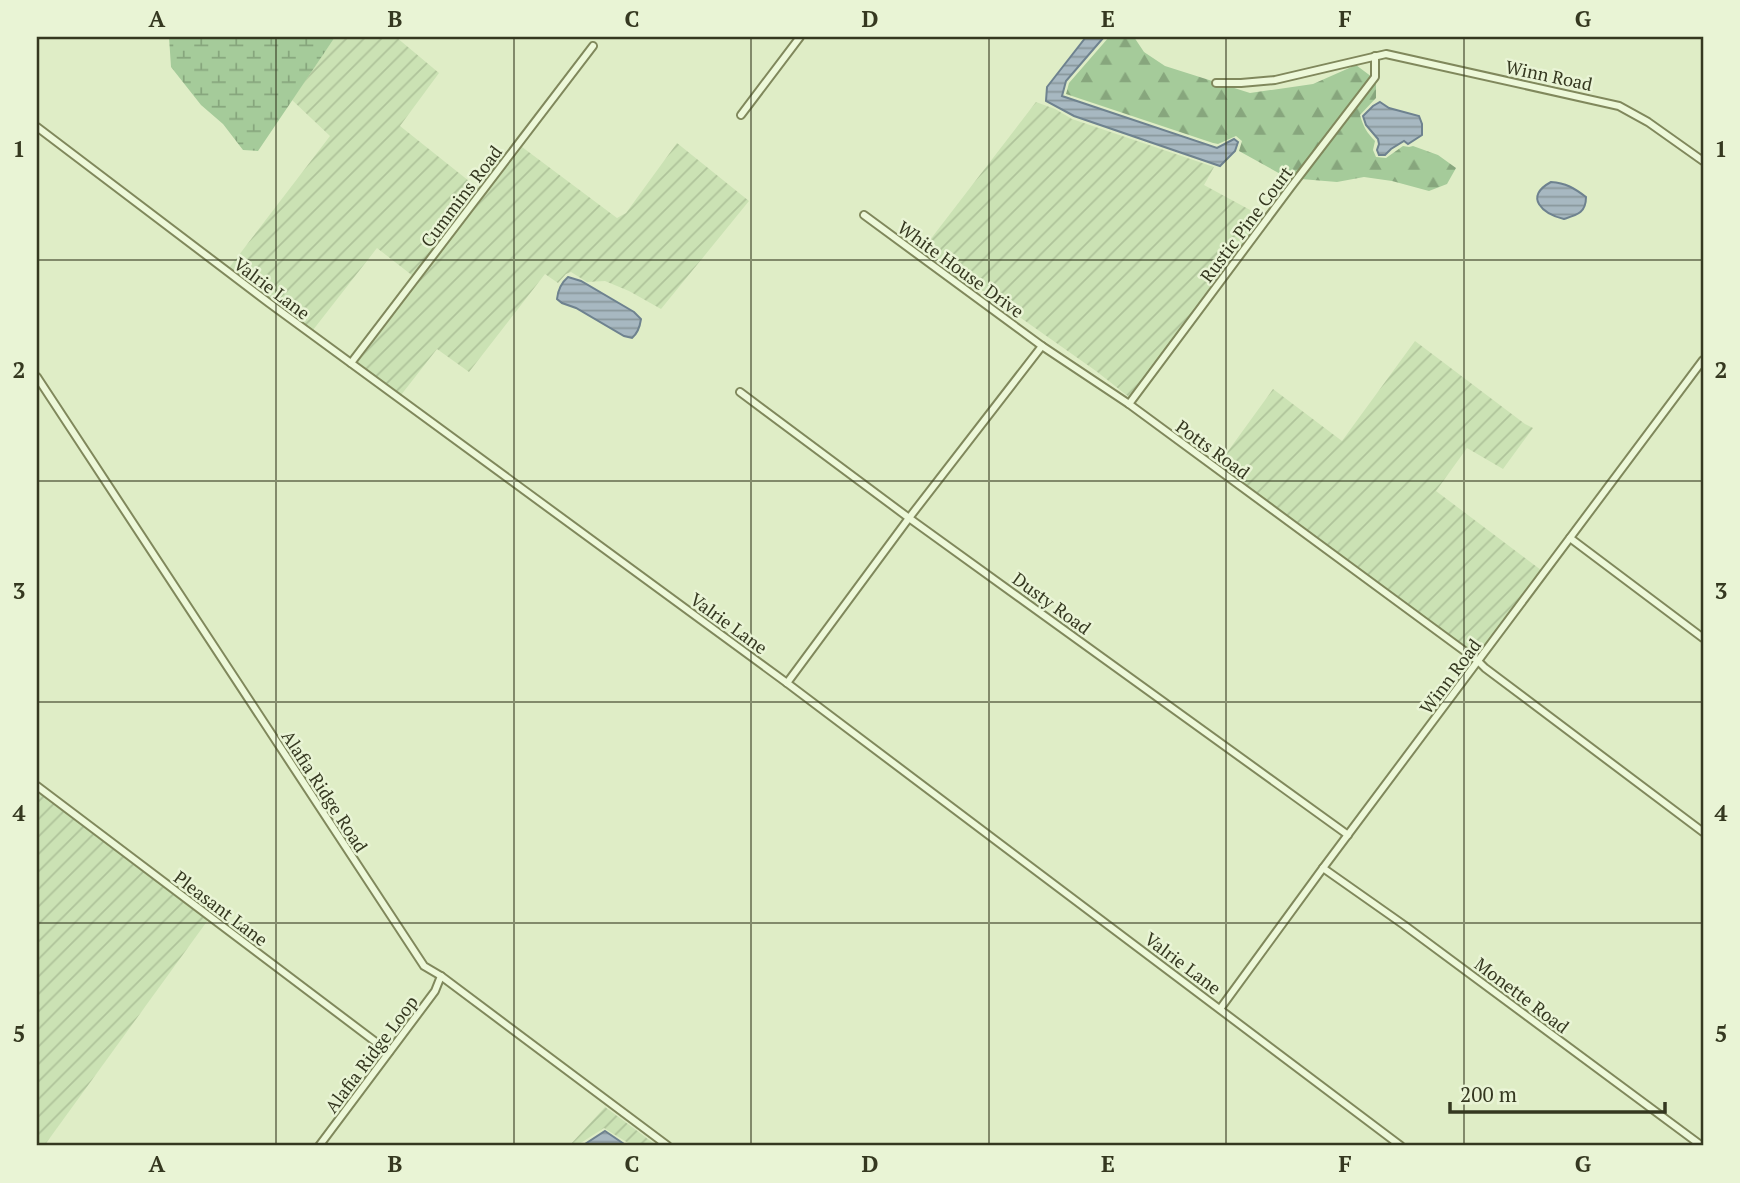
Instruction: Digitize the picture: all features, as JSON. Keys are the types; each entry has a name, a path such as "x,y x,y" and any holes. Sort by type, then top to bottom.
{"street":[{"path":"741,115 800,37"},
{"name":"Cummins Road","path":"351,363 593,46"},
{"name":"Winn Road","path":"1216,82 1275,80 1386,54 1619,106 1648,122 1703,161"},
{"name":"Rustic Pine Court","path":"1129,404 1375,77 1375,56"},
{"name":"Valrie Lane","path":"37,127 351,363 787,683 1401,1146"},
{"name":"White House Drive","path":"864,215 1042,346"},
{"path":"787,683 909,517 1042,346"},
{"name":"Potts Road","path":"1042,346 1129,404 1478,661 1703,832"},
{"name":"Winn Road","path":"1220,1009 1703,360"},
{"name":"Alafia Ridge Road","path":"37,377 424,965 668,1146"},
{"name":"Dusty Road","path":"740,392 1348,835"},
{"path":"1570,538 1703,638"},
{"name":"Pleasant Lane","path":"37,786 389,1052"},
{"name":"Monette Road","path":"1323,868 1702,1146"},
{"name":"Alafia Ridge Loop","path":"319,1146 435,991 441,976"}],"green space":[{"path":"169,37 335,37 258,151 243,150 223,124 201,105 171,67"},
{"path":"335,37 396,37 439,73 400,126 479,189 413,276 377,248 313,330 229,268 330,136 292,100"},
{"path":"1109,37 1134,37 1144,52 1165,66 1250,93 1313,84 1356,65 1376,80 1376,98 1360,115 1375,141 1373,150 1376,157 1386,158 1403,146 1413,146 1438,155 1456,168 1447,184 1429,191 1364,177 1337,182 1293,178 1284,176 1239,151 1242,141 1236,136 1218,144 1213,143 1066,94 1069,83"},
{"path":"1036,102 1072,119 1214,167 1204,185 1263,217 1129,397 923,249"},
{"path":"677,143 749,201 661,309 605,281 587,282 571,272 558,283 545,274 469,372 437,349 401,395 357,363 522,147 617,218 626,213"},
{"path":"1415,341 1533,428 1503,469 1467,448 1436,491 1541,570 1477,656 1218,465 1273,389 1342,441"},
{"path":"37,791 208,920 44,1146 37,1146"},
{"path":"605,1107 657,1146 633,1146 604,1128 576,1146 569,1146"}],"shaded area":[{"path":"1086,37 1104,37 1066,81 1062,96 1217,148 1234,139 1238,142 1235,151 1220,166 1074,116 1046,101 1047,87"},
{"path":"1380,102 1389,108 1419,116 1422,135 1408,144 1404,141 1385,155 1379,155 1378,139 1366,125 1363,116"},
{"path":"1551,182 1570,186 1586,197 1582,210 1577,215 1564,219 1556,217 1539,204 1538,193"},
{"path":"568,277 581,281 634,312 641,319 634,336 624,336 557,299 560,286"},
{"path":"605,1131 627,1146 582,1146"}]}
